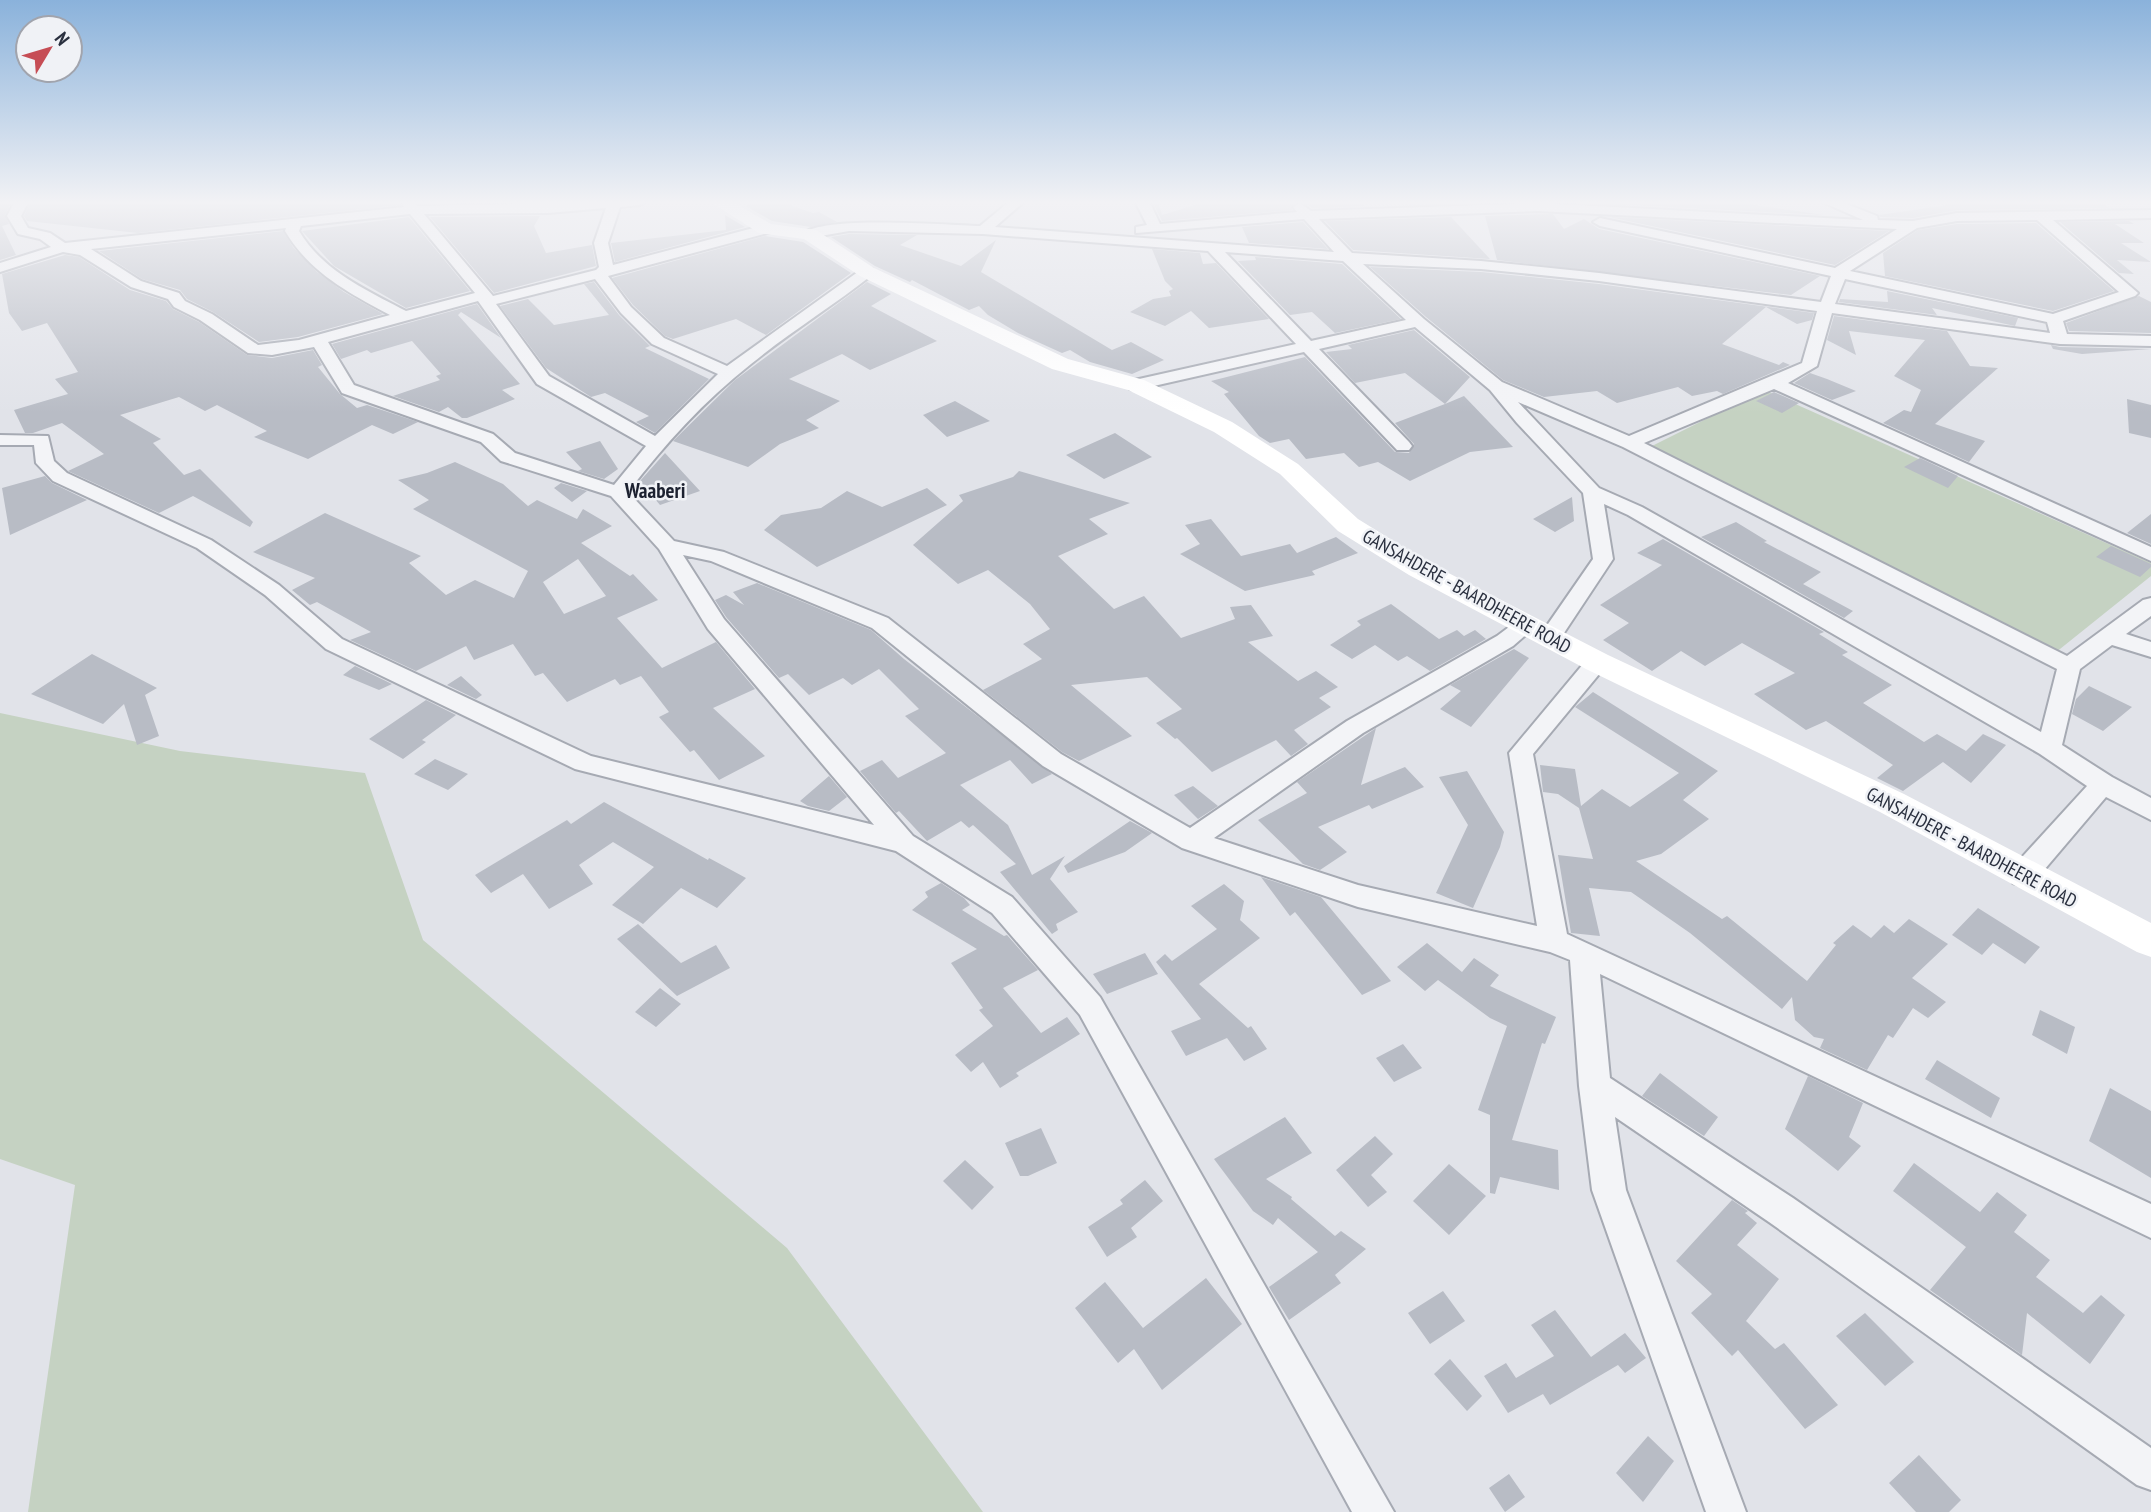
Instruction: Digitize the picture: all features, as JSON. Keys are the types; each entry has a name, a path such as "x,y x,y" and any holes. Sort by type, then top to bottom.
{"main road":[{"name":"GANSAHDERE - BAARDHEERE ROAD","path":"867,272 1060,364 1136,385 1223,427 1289,469 1348,525 1419,569 1598,662 1892,803 2151,941"}],"street":[{"path":"115,272 136,284 174,296 179,304 206,317 254,350 291,347 319,341 348,389 487,438 508,457 618,492 667,546 716,624 904,843 1002,905 1090,1006 1374,1512"},
{"path":"327,272 401,315"},
{"path":"464,272 543,380 656,444"},
{"path":"600,275 603,272"},
{"path":"291,347 401,315 611,272"},
{"path":"618,492 656,444 729,373 867,272"},
{"path":"1235,272 1403,446"},
{"path":"1363,272 1418,322 1496,386 1523,419 1592,492 1635,511 2049,748 2103,785 2151,810"},
{"path":"1545,272 2060,339 2151,341"},
{"path":"1629,443 1810,366 1826,308 1840,272"},
{"path":"1842,272 2054,319 2130,293 2105,272"},
{"path":"600,275 626,310 658,341 729,373"},
{"path":"2054,319 2060,339"},
{"path":"1136,385 1418,322"},
{"path":"1774,383 2151,555"},
{"path":"1496,386 1629,443 2069,666"},
{"path":"0,440 42,440 45,463 60,477 204,544 272,590 334,644 583,762 904,843"},
{"path":"1191,841 1355,727 1505,641 1538,631 1603,559 1592,492"},
{"path":"667,546 718,556 880,623 1052,760 1191,841 1358,896 1554,941 2151,1221"},
{"path":"2049,748 2069,666 2151,605"},
{"path":"2110,637 2151,650"},
{"path":"1554,941 1521,753 1598,662"},
{"path":"2023,875 2103,785"},
{"path":"1584,953 1595,1086 1609,1190 1726,1512"},
{"path":"1595,1086 1781,1210 2151,1471"}],"green space":[{"path":"1764,390 2151,563 2151,576 2055,653 1650,447"},
{"path":"0,713 180,751 365,773 423,940 787,1248 983,1512 28,1512 75,1185 0,1159"}],"building":[{"path":"10,272 102,272 130,290 166,301 173,309 199,322 247,355 272,358 313,350 322,365 318,367 340,394 357,408 367,405 418,422 393,434 372,425 308,459 254,437 267,431 217,405 205,411 179,397 120,415 161,439 153,443 184,475 200,469 253,522 250,527 193,496 159,513 68,471 104,454 62,423 25,433 14,410 68,394 55,379 78,372 47,323 22,331 9,313 2,274"},
{"path":"131,272 317,272 344,292 383,314 298,337 259,342 213,312 187,299 180,290 142,279"},
{"path":"344,272 454,272 470,291 406,308"},
{"path":"476,272 575,272 494,293"},
{"path":"635,272 851,273 766,335 736,319 673,339 665,336 633,305 612,278"},
{"path":"887,272 981,272 1112,350 1131,342 1164,360 1132,374 1090,362 1070,350 1062,353 1018,333 988,315 979,306 969,310 912,280 910,282"},
{"path":"1161,272 1224,272 1269,319 1209,328 1191,311 1165,326 1130,312 1153,299 1171,296 1169,291 1173,289 1165,281"},
{"path":"1248,272 1350,272 1401,319 1335,333 1312,312 1290,315"},
{"path":"1375,272 1481,272 1599,284 1814,313 1812,320 1797,324 1766,307 1722,344 1779,365 1783,362 1790,365 1723,394 1717,391 1692,396 1678,387 1617,403 1597,391 1544,397 1503,380"},
{"path":"1594,272 1799,272 1820,276 1791,295"},
{"path":"1885,272 2092,272 2114,291 2053,311 1885,276"},
{"path":"594,282 619,315 650,346 645,348 709,379 655,433 636,422 649,416 605,393 591,397 546,368 500,306 528,299 554,325 609,315 584,284"},
{"path":"867,282 891,294 871,306 937,341 870,370 842,354 789,379 840,401 806,420 819,428 780,444 748,467 673,441 735,380"},
{"path":"1887,291 2018,318 2015,326 1932,308 1937,315 1839,302 1840,299 1888,302"},
{"path":"2139,296 2151,302 2151,333 2069,331 2066,323"},
{"path":"477,304 501,338 461,312 458,315 520,384 502,390 515,399 467,418 462,418 448,407 439,412 393,396 440,380 436,376 441,374 412,341 371,353 367,350 341,359 332,344"},
{"path":"1834,316 1947,331 1970,366 1998,368 1935,424 1985,441 1969,462 1883,423 1904,410 1911,412 1921,390 1894,376 1925,340 1849,331 1856,355 1827,340"},
{"path":"1414,330 1470,377 1445,404 1405,373 1355,383 1326,352 1352,349 1348,345"},
{"path":"2051,345 2151,349 2082,354 2053,349"},
{"path":"1305,357 1395,452 1409,453 1414,444 1395,423 1464,396 1513,447 1470,452 1410,481 1378,462 1359,467 1344,453 1306,459 1289,439 1270,443 1259,436 1224,394 1229,392 1211,381"},
{"path":"1810,373 1856,391 1832,400 1794,383"},
{"path":"1774,392 1799,403 1782,413 1756,401"},
{"path":"2127,399 2151,405 2151,438 2129,433"},
{"path":"955,401 990,421 947,437 923,415"},
{"path":"1115,433 1152,457 1104,479 1066,455"},
{"path":"600,441 618,469 604,479 578,471 582,469 566,452"},
{"path":"665,453 700,491 660,505 640,481"},
{"path":"1920,458 1958,476 1948,488 1904,467"},
{"path":"455,462 503,484 528,506 537,500 577,519 583,509 612,526 581,543 630,576 633,574 658,600 617,618 662,668 716,642 755,689 713,708 765,756 719,780 694,750 690,752 659,717 669,712 641,676 620,685 615,679 567,702 543,673 535,676 513,644 474,660 466,646 416,671 350,640 371,632 317,602 310,605 292,590 315,578 253,552 325,513 421,556 409,563 446,595 475,580 514,598 528,571 413,509 429,500 398,480","holes":["578,559 606,596 564,614 543,582"]},
{"path":"1019,471 1130,503 1089,519 1108,534 1058,556 1114,609 1144,596 1181,638 1235,619 1230,607 1251,605 1273,636 1248,642 1298,681 1316,671 1338,687 1319,698 1331,707 1294,730 1308,744 1291,756 1276,740 1212,772 1177,738 1156,723 1182,709 1147,677 1071,685 1132,736 1079,761 1062,752 983,690 1042,659 1023,644 1050,629 1030,604 988,570 958,584 913,545 963,501 959,495 1013,477"},
{"path":"45,476 52,483 87,500 10,535 2,488"},
{"path":"561,483 587,491 572,502 554,488"},
{"path":"927,488 947,505 817,567 764,530 781,515 821,508 847,491 882,507"},
{"path":"1572,497 1574,521 1555,532 1533,519"},
{"path":"2151,514 2151,544 2127,533"},
{"path":"1211,519 1241,556 1290,544 1297,553 1336,537 1358,553 1312,571 1315,575 1245,591 1180,554 1200,544 1185,525"},
{"path":"1736,522 1767,541 1764,542 1821,572 1803,584 1853,611 1844,618 1701,537"},
{"path":"1663,539 1824,632 1819,634 1848,652 1842,655 1892,685 1863,703 1924,742 1937,734 1966,751 1983,734 2006,745 1971,783 1943,762 1903,791 1877,778 1893,765 1826,721 1806,730 1754,694 1795,673 1742,643 1705,666 1681,651 1652,671 1603,640 1629,623 1600,605 1662,565 1637,553"},
{"path":"2111,546 2151,564 2151,567 2140,577 2096,557"},
{"path":"757,583 871,630 904,659 1052,774 1032,784 1010,760 960,785 1008,825 1032,875 1065,856 1050,879 1078,912 1056,924 1058,930 1052,934 1000,872 1016,864 973,825 969,828 961,821 927,841 899,811 896,813 860,771 882,760 898,778 946,753 905,716 919,709 879,669 852,685 843,678 809,695 788,674 779,678 726,617 715,600 726,595 744,605 733,592"},
{"path":"1391,604 1439,639 1457,630 1464,636 1475,630 1486,639 1430,671 1407,656 1398,661 1375,645 1352,659 1330,645 1361,625 1357,621"},
{"path":"1514,649 1529,658 1471,727 1440,709 1461,691 1450,685"},
{"path":"92,654 157,688 145,695 159,736 137,745 124,704 103,724 31,694"},
{"path":"355,666 392,684 379,690 343,675"},
{"path":"461,676 482,695 476,699 447,685"},
{"path":"2089,686 2132,707 2103,731 2072,714 2076,699"},
{"path":"1593,692 1718,771 1683,800 1709,819 1661,854 1636,861 1722,919 1727,916 1807,981 1836,945 1833,943 1853,925 1871,938 1884,925 1894,933 1909,919 1948,944 1912,978 1946,1002 1928,1018 1913,1008 1893,1038 1888,1035 1867,1070 1820,1048 1824,1039 1814,1037 1795,1020 1792,997 1782,1009 1690,933 1631,892 1589,888 1600,936 1571,933 1558,855 1593,859 1579,808 1558,794 1543,792 1540,765 1575,769 1581,806 1602,789 1630,807 1679,773 1575,707"},
{"path":"426,700 456,715 422,740 426,742 403,759 369,739"},
{"path":"1376,728 1361,785 1405,767 1424,787 1372,809 1369,805 1318,827 1347,852 1320,870 1303,864 1258,820 1307,793 1297,782"},
{"path":"435,759 468,774 448,790 414,774"},
{"path":"1467,771 1504,832 1473,908 1436,893 1468,825 1439,777"},
{"path":"829,776 847,797 829,811 808,806 800,801"},
{"path":"1193,786 1218,806 1198,819 1174,795"},
{"path":"604,802 746,878 717,908 681,888 643,924 612,905 654,867 613,842 579,865 593,884 549,909 523,874 491,893 475,875 567,820 571,824"},
{"path":"1130,821 1152,833 1125,852 1068,873 1064,866"},
{"path":"1261,877 1321,897 1391,981 1362,995 1295,912 1290,916"},
{"path":"941,883 970,905 962,910 1004,936 1007,935 1038,970 1003,988 1041,1033 1067,1017 1080,1034 1016,1073 1019,1076 1000,1088 983,1062 971,1072 955,1055 993,1026 979,1010 983,1008 951,963 977,949 912,910 928,897 925,892"},
{"path":"1224,884 1244,901 1240,920 1260,938 1199,984 1248,1028 1251,1026 1267,1049 1244,1061 1227,1038 1186,1056 1171,1031 1201,1019 1156,962 1165,954 1172,961 1217,929 1191,906"},
{"path":"1978,908 2040,947 2025,964 1993,943 1982,955 1952,935"},
{"path":"638,924 681,963 716,945 730,968 677,996 617,939"},
{"path":"1427,943 1462,972 1474,958 1499,975 1490,986 1556,1017 1545,1044 1542,1043 1512,1140 1558,1150 1559,1190 1500,1177 1495,1194 1490,1193 1490,1115 1478,1110 1507,1026 1490,1018 1438,980 1425,991 1397,967"},
{"path":"1145,953 1158,974 1107,994 1093,974"},
{"path":"660,988 681,1004 656,1027 635,1012"},
{"path":"2040,1010 2075,1027 2067,1054 2032,1035"},
{"path":"1403,1044 1422,1068 1394,1082 1376,1058"},
{"path":"1937,1060 2000,1098 1991,1118 1925,1079"},
{"path":"1660,1073 1718,1117 1704,1136 1642,1096"},
{"path":"1808,1076 1863,1103 1849,1137 1861,1146 1838,1171 1785,1129"},
{"path":"2110,1088 2151,1111 2151,1178 2089,1141"},
{"path":"1285,1117 1312,1153 1266,1179 1292,1197 1291,1199 1335,1236 1341,1231 1366,1249 1335,1275 1341,1283 1289,1320 1269,1287 1318,1252 1278,1218 1273,1225 1253,1211 1214,1159"},
{"path":"1041,1128 1057,1163 1028,1176 1020,1176 1005,1143"},
{"path":"1375,1136 1393,1154 1371,1175 1387,1192 1368,1207 1336,1170"},
{"path":"965,1160 994,1187 972,1210 943,1181"},
{"path":"1914,1163 1980,1212 1997,1192 2027,1215 2014,1232 2050,1260 2036,1277 2083,1313 2101,1295 2125,1315 2090,1364 2027,1313 2022,1355 1930,1290 1966,1247 1893,1191"},
{"path":"1449,1164 1486,1196 1449,1235 1413,1201"},
{"path":"1145,1180 1163,1201 1131,1228 1137,1237 1107,1257 1088,1227 1123,1204 1120,1200"},
{"path":"1732,1200 1748,1211 1745,1213 1757,1223 1737,1245 1779,1279 1746,1321 1775,1349 1784,1343 1838,1405 1805,1429 1738,1350 1732,1356 1691,1313 1712,1294 1676,1261"},
{"path":"1206,1278 1242,1324 1162,1390 1134,1349 1118,1363 1075,1308 1105,1282 1143,1328"},
{"path":"1443,1291 1465,1321 1430,1344 1408,1313"},
{"path":"1555,1310 1591,1357 1625,1333 1646,1358 1625,1373 1618,1365 1550,1405 1543,1394 1508,1413 1484,1376 1506,1363 1516,1378 1554,1356 1531,1325"},
{"path":"1865,1313 1914,1362 1885,1386 1836,1336"},
{"path":"1450,1359 1482,1396 1467,1411 1434,1374"},
{"path":"1648,1436 1674,1461 1643,1502 1616,1473"},
{"path":"1919,1455 1961,1500 1949,1512 1916,1512 1889,1483"},
{"path":"1509,1474 1525,1497 1505,1512 1489,1488"}],"district":[{"name":"Waaberi","path":"655,490"}]}
